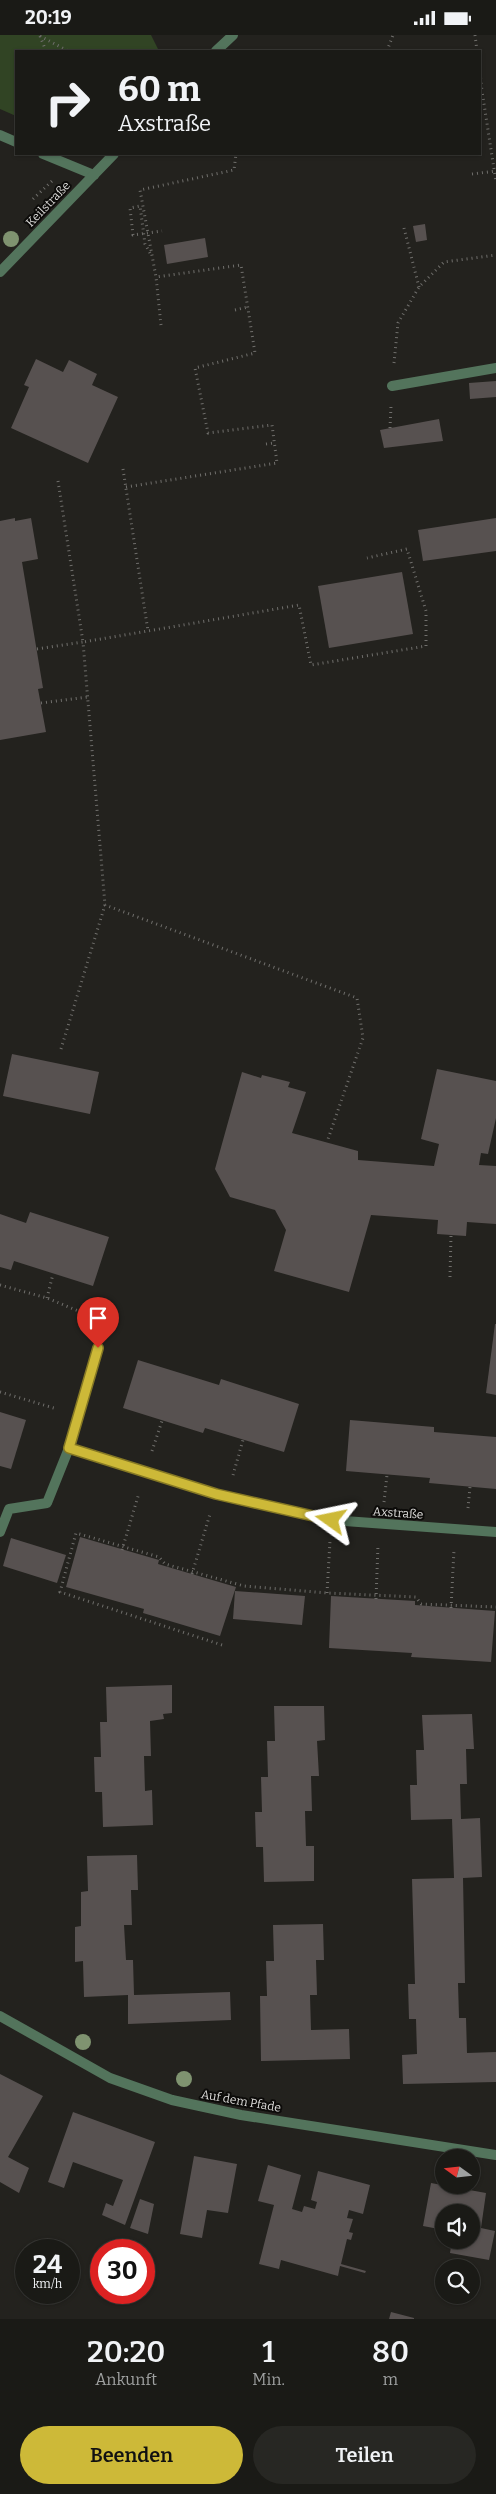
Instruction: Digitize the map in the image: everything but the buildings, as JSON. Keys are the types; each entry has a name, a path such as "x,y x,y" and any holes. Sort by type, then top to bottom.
{"street":[{"path":"217,50 233,35"},
{"path":"0,135 15,142"},
{"path":"45,155 94,175"},
{"name":"Keilstraße","path":"0,272 113,155"},
{"path":"392,386 496,368"},
{"path":"0,1532 9,1509 47,1503 69,1448 98,1348"},
{"name":"Axstraße","path":"69,1448 216,1494 331,1520 379,1525 496,1532"},
{"name":"Auf dem Pfade","path":"0,2015 110,2078 172,2100 241,2115 496,2155"}],"path":[{"path":"40,35 46,50"},
{"path":"40,35 66,50"},
{"path":"387,50 393,35"},
{"path":"475,35 477,50"},
{"path":"481,91 496,182"},
{"path":"161,325 156,277 140,190 234,170 236,155"},
{"path":"472,174 495,171"},
{"path":"152,255 145,244 144,235 142,225 140,206 130,208 133,235 143,233 152,232 162,231"},
{"path":"404,228 407,248 419,287"},
{"path":"392,386 398,323 419,287 444,262 496,255"},
{"path":"126,487 277,463 272,425 208,433 195,368 255,353 241,265 156,277"},
{"path":"235,310 248,307"},
{"path":"266,444 274,443"},
{"path":"123,469 148,631"},
{"path":"58,481 83,642 105,905 61,1049"},
{"path":"37,649 299,605 311,665 426,646 426,611 407,549 367,558"},
{"path":"41,703 88,697"},
{"path":"105,905 357,998 363,1038 327,1142"},
{"path":"450,1277 451,1235"},
{"path":"47,1298 53,1274"},
{"path":"0,1285 47,1298 88,1315 98,1348"},
{"path":"0,1392 79,1415"},
{"path":"122,1548 162,1421"},
{"path":"227,1497 244,1440"},
{"path":"193,1572 216,1494"},
{"path":"327,1593 331,1520"},
{"path":"376,1597 379,1525"},
{"path":"451,1606 455,1530"},
{"path":"222,1645 60,1592 76,1533 122,1548 159,1557 165,1564 244,1586 376,1597 416,1597 421,1604 496,1607"}],"green space":[{"path":"0,35 151,35 158,50 15,50 15,116 0,109"}],"route":[{"path":"98,1348 69,1448 216,1494 331,1520"}]}
